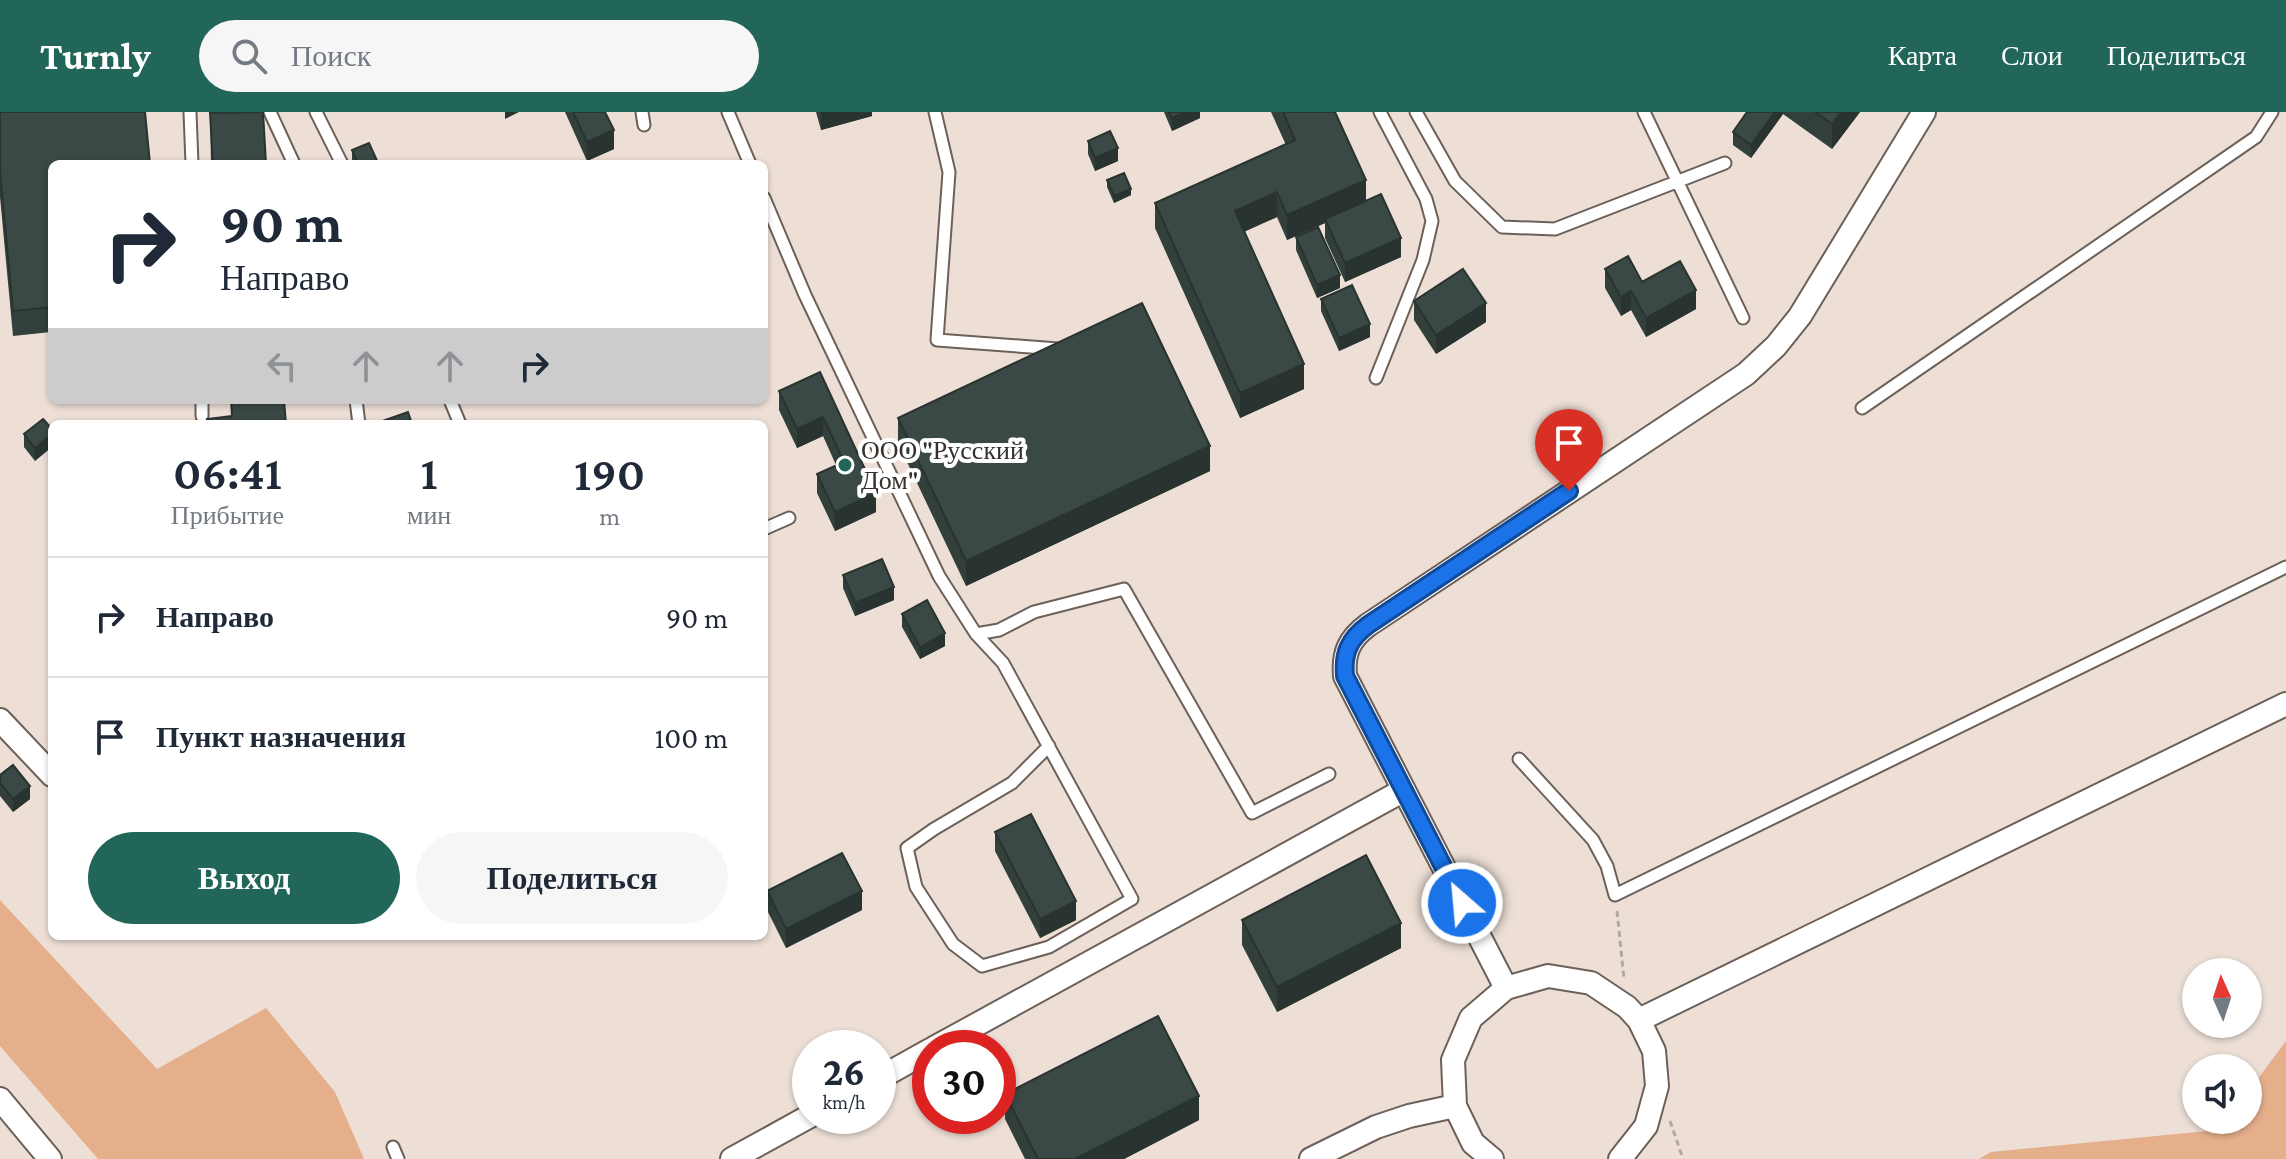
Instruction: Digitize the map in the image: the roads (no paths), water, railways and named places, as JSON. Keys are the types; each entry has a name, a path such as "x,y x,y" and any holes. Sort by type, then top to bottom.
{"street":[{"path":"1506,988 1345,676 1344,661 1348,647 1356,634 1746,374 1776,346 1800,316 1924,112"},
{"path":"1633,1013 2286,704"},
{"path":"0,720 48,771"},
{"path":"967,1030 1404,790"},
{"path":"1492,1159 1473,1143 1455,1106 1453,1060 1471,1018 1506,988 1548,976 1591,983 1633,1013 1654,1051 1657,1086 1646,1126 1620,1159"},
{"path":"0,1099 50,1159"},
{"path":"1311,1159 1376,1127 1455,1106"},
{"path":"732,1159 792,1126"}],"lane":[{"path":"190,112 192,160"},
{"path":"270,112 292,160"},
{"path":"316,112 340,160"},
{"path":"728,112 748,160"},
{"path":"935,112 949,172 937,340 1062,349"},
{"path":"1376,378 1423,260 1432,221 1426,199 1380,112"},
{"path":"1416,112 1455,181 1502,227 1555,229 1725,163"},
{"path":"1644,112 1743,318"},
{"path":"1862,408 2256,137 2272,112"},
{"path":"768,207 805,295 932,562 976,634 1003,663 1049,746 1132,899 1049,947 982,966 953,944 916,887 907,848 1012,783 1049,746"},
{"path":"202,404 202,416"},
{"path":"768,527 789,518"},
{"path":"1519,759 1593,840 1607,866 1615,895 2286,567"},
{"path":"976,634 999,630 1034,612 1124,589 1252,813 1329,774"},
{"path":"393,1147 398,1159"}],"place":[{"name":"ООО \"Русский Дом\"","path":"845,465"}]}
